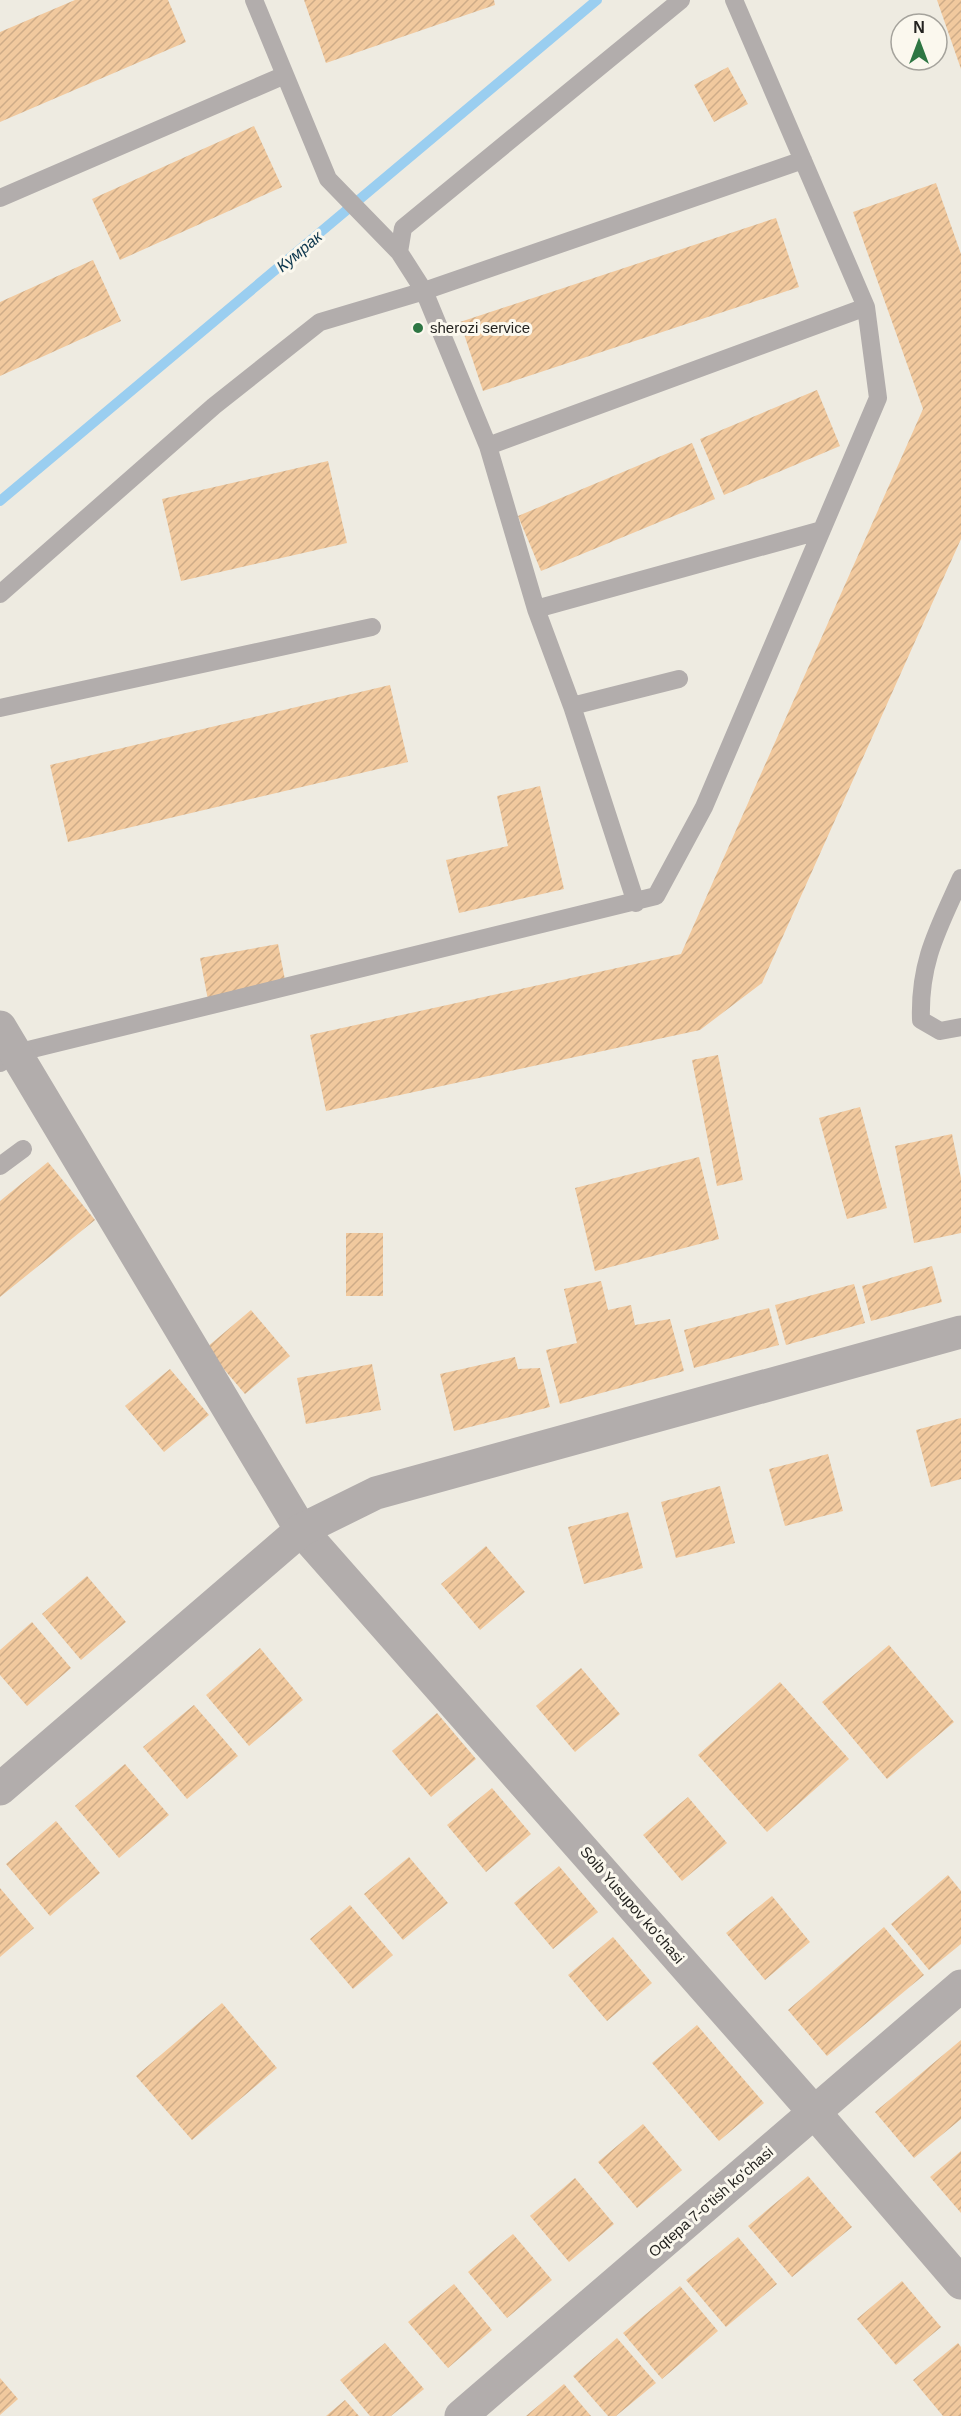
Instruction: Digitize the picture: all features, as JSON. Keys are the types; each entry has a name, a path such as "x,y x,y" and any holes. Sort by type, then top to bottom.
{"street":[{"name":"Soib Yusupov ko'chasi","path":"5,1048 301,1530 815,2113 961,2283"},
{"path":"0,1789 301,1530 376,1493 961,1332"},
{"name":"Oqtepa 7-o'tish ko'chasi","path":"461,2416 961,1986"}],"lane":[{"path":"254,0 328,179 399,252 424,291 488,446 536,609 572,706 636,903"},
{"path":"399,252 403,228 681,0"},
{"path":"5,1048 636,903 656,896 704,807 878,398 866,307 734,0"},
{"path":"0,198 285,75"},
{"path":"0,594 214,406 320,322 424,291 803,160"},
{"path":"488,446 866,307"},
{"path":"536,609 822,530"},
{"path":"0,708 372,627"},
{"path":"572,706 679,679"},
{"path":"961,878 927,954 920,994 921,1020 940,1032 961,1027"},
{"path":"0,1166 23,1149"}],"building":[{"path":"75,0 168,0 186,42 0,122 0,32"},
{"path":"304,0 494,0 495,5 326,63"},
{"path":"937,0 961,0 961,69 949,34 949,12 941,12"},
{"path":"728,67 748,104 714,122 694,85"},
{"path":"254,126 282,187 120,260 92,199"},
{"path":"936,183 961,254 961,539 762,983 700,1030 326,1111 310,1035 681,954 923,409 853,212"},
{"path":"776,218 799,287 483,391 460,322"},
{"path":"93,260 121,321 0,376 0,302"},
{"path":"817,390 840,446 724,495 700,439"},
{"path":"692,443 715,499 541,571 518,516"},
{"path":"328,461 347,543 181,581 162,499"},
{"path":"390,685 408,762 68,842 50,765"},
{"path":"540,786 564,889 459,913 446,860 508,846 497,796"},
{"path":"278,944 286,985 208,1000 200,958"},
{"path":"718,1055 743,1180 717,1186 692,1060"},
{"path":"860,1107 887,1208 847,1219 819,1118"},
{"path":"952,1134 961,1178 961,1233 914,1243 895,1146"},
{"path":"699,1157 719,1239 595,1271 575,1188"},
{"path":"48,1162 95,1220 0,1297 0,1201"},
{"path":"346,1233 383,1233 383,1296 346,1296"},
{"path":"932,1266 942,1302 871,1321 862,1286"},
{"path":"601,1281 608,1310 631,1305 635,1325 670,1319 684,1371 560,1404 546,1350 577,1343 564,1289"},
{"path":"854,1284 865,1323 786,1345 775,1305"},
{"path":"769,1308 779,1345 694,1368 684,1330"},
{"path":"251,1310 290,1356 245,1394 206,1348"},
{"path":"515,1357 518,1369 540,1368 550,1407 454,1431 440,1374"},
{"path":"372,1364 381,1410 306,1424 297,1378"},
{"path":"170,1369 209,1415 164,1452 125,1406"},
{"path":"961,1418 961,1479 931,1487 916,1430"},
{"path":"828,1454 843,1511 785,1526 769,1469"},
{"path":"720,1486 735,1543 676,1558 661,1502"},
{"path":"628,1512 643,1568 584,1584 568,1527"},
{"path":"486,1546 525,1592 480,1630 441,1584"},
{"path":"87,1576 126,1622 81,1660 42,1614"},
{"path":"32,1622 71,1668 27,1706 0,1675 0,1650"},
{"path":"889,1645 954,1722 887,1779 822,1702"},
{"path":"260,1648 303,1700 249,1746 206,1695"},
{"path":"581,1668 620,1714 575,1752 536,1706"},
{"path":"780,1682 849,1759 767,1832 698,1755"},
{"path":"194,1705 238,1756 187,1799 143,1747"},
{"path":"437,1713 476,1759 431,1797 392,1751"},
{"path":"125,1764 169,1815 119,1858 75,1806"},
{"path":"492,1788 531,1834 486,1872 447,1825"},
{"path":"688,1797 727,1843 682,1881 643,1835"},
{"path":"56,1821 100,1873 50,1916 6,1864"},
{"path":"409,1857 448,1903 403,1940 364,1894"},
{"path":"559,1866 598,1912 553,1949 514,1903"},
{"path":"948,1875 961,1891 961,1944 929,1970 891,1924"},
{"path":"0,1888 34,1928 0,1957"},
{"path":"772,1896 810,1942 765,1980 726,1933"},
{"path":"350,1905 393,1955 353,1989 310,1939"},
{"path":"884,1927 924,1975 827,2056 788,2010"},
{"path":"613,1937 652,1983 607,2021 568,1975"},
{"path":"222,2003 277,2068 192,2140 136,2076"},
{"path":"697,2025 764,2103 719,2141 652,2063"},
{"path":"961,2040 961,2119 914,2158 875,2112"},
{"path":"643,2124 682,2170 637,2208 598,2162"},
{"path":"961,2151 961,2213 930,2177"},
{"path":"808,2176 852,2227 792,2277 748,2226"},
{"path":"575,2178 614,2224 569,2262 530,2216"},
{"path":"513,2234 552,2280 507,2318 468,2272"},
{"path":"738,2237 777,2284 726,2327 686,2280"},
{"path":"902,2281 941,2327 896,2365 857,2319"},
{"path":"454,2284 492,2330 448,2368 408,2322"},
{"path":"680,2286 718,2331 662,2379 623,2333"},
{"path":"617,2338 656,2383 616,2416 608,2416 573,2376"},
{"path":"385,2343 424,2389 391,2416 370,2416 340,2380"},
{"path":"958,2343 961,2347 961,2416 943,2416 913,2380"},
{"path":"0,2378 18,2399 0,2415"},
{"path":"564,2384 591,2416 526,2416"},
{"path":"345,2400 359,2416 326,2416"}],"waterway":[{"name":"Кумрак","path":"0,501 597,0"}],"place":[{"name":"sherozi service","path":"418,328"}]}
